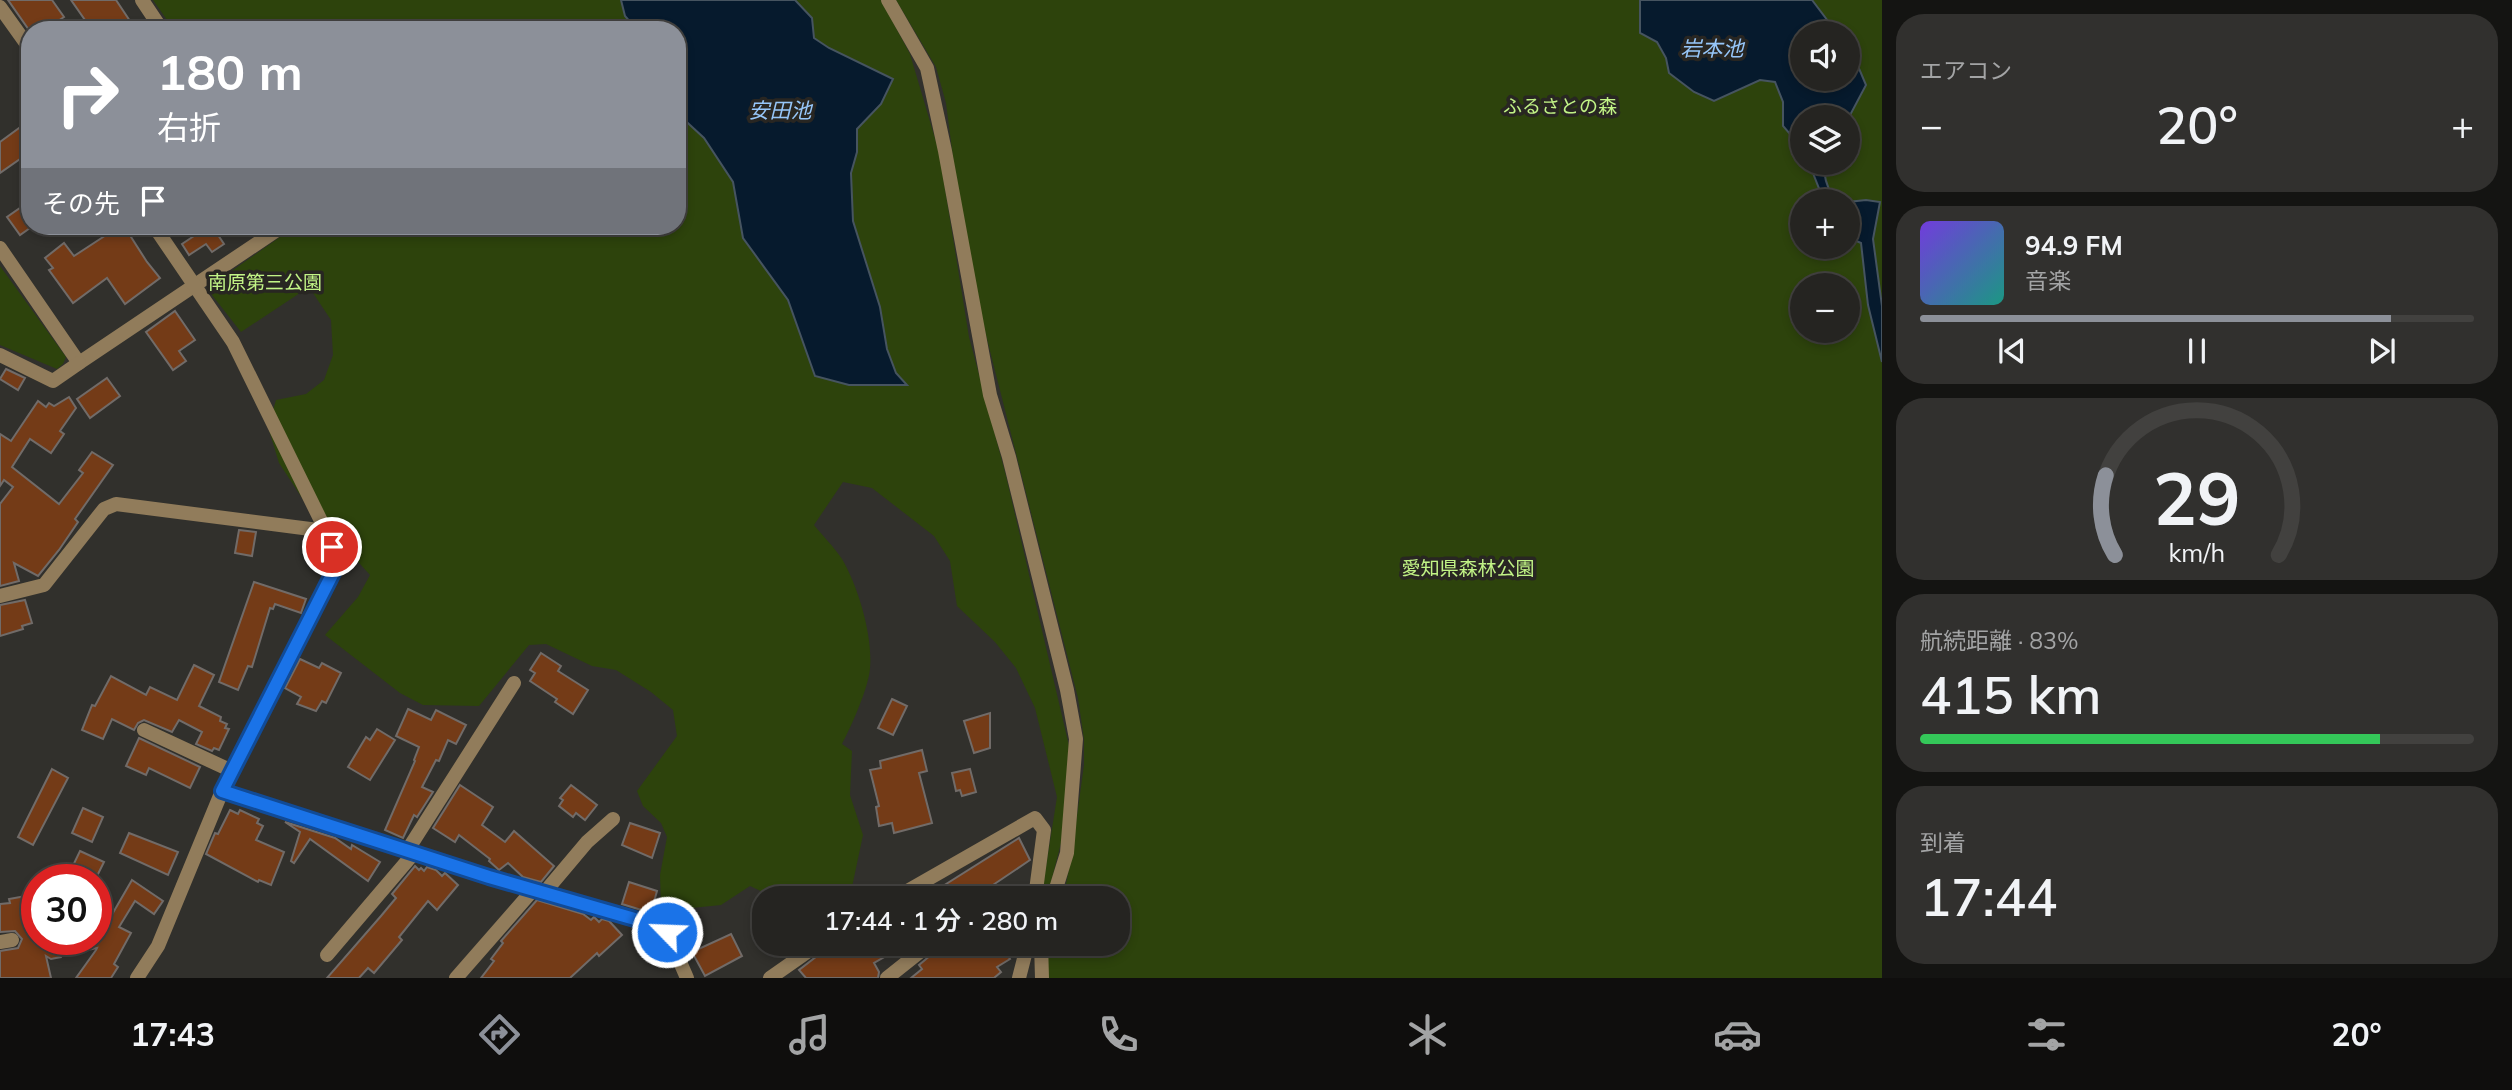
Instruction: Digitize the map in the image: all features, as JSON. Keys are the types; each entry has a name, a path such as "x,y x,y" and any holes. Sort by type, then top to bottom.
{"street":[{"path":"142,0 156,21"},
{"path":"888,0 927,68 990,395 1009,457 1070,702 1076,739 1067,853 1057,886"},
{"path":"0,7 21,37"},
{"path":"137,978 158,946 222,791 338,563 326,531 233,342 160,235"},
{"path":"0,355 53,381 269,235"},
{"path":"0,248 79,363"},
{"path":"0,596 44,585 104,509 116,504 326,531"},
{"path":"327,955 410,852 514,684"},
{"path":"144,730 232,771"},
{"path":"222,791 410,852 659,926 667,932 687,978"},
{"path":"456,978 538,891 613,818"},
{"path":"916,886 1035,818 1044,830 1037,886"},
{"path":"770,978 801,956"},
{"path":"887,978 915,956"},
{"path":"1019,978 1025,956"},
{"path":"1041,956 1042,978"}],"green space":[{"path":"153,0 621,0 625,16 629,21 168,21"},
{"name":"南原第三公園","path":"795,0 881,0 910,54 939,152 969,337 1006,476 1069,746 1062,839 1050,886 1043,886 1057,797 1035,708 1016,668 995,642 957,606 950,561 934,536 872,488 843,482 814,525 848,570 859,597 869,641 870,668 866,686 842,744 852,751 850,795 863,835 852,886 750,886 721,905 682,909 661,905 660,875 667,837 661,823 643,806 637,791 677,736 673,710 651,692 616,670 592,666 546,644 529,645 479,706 423,705 400,693 325,635 358,597 370,575 306,504 279,463 268,427 276,400 306,394 324,380 333,355 331,320 309,287 241,332 212,295 213,284 283,235 686,235 686,121 704,138 733,182 743,238 788,300 815,376 882,386 905,384 896,373 887,349 880,307 853,221 851,173 857,152 857,129 881,104 893,79 814,38 812,18"},
{"name":"愛知県森林公園","path":"896,0 1882,0 1882,978 1048,978 1047,956 1130,956 1130,886 1065,886 1084,765 1084,739 1078,698 963,234 946,103 936,67"},
{"path":"0,266 66,357 57,369 0,345"}],"water":[{"name":"安田池","path":"621,0 795,0 812,18 814,38 893,79 881,104 857,129 857,152 851,173 853,221 880,307 887,349 896,373 907,385 849,385 815,376 788,300 743,238 733,182 704,138 686,121 686,21 629,21 625,16"},
{"name":"岩本池","path":"1640,0 1812,0 1828,21 1790,21 1790,91 1860,91 1860,71 1866,85 1855,105 1790,105 1790,134 1783,126 1783,102 1775,82 1760,80 1714,101 1694,92 1669,73 1666,58 1657,42 1640,33"},
{"path":"1814,175 1825,175 1829,189 1819,189"},
{"path":"1860,201 1880,202 1873,239 1882,306 1882,362 1868,305 1860,243"}],"building":[{"path":"8,0 52,0 64,17 58,21 23,21"},
{"path":"71,0 116,0 130,21 86,21"},
{"path":"21,127 21,158 0,173 0,142"},
{"path":"21,207 21,234 20,235 7,217"},
{"path":"106,235 130,235 160,278 125,304 107,278 73,303 49,270 53,268 45,258 64,243 74,256"},
{"path":"196,235 218,235 224,244 212,252 206,244 189,255 182,244"},
{"path":"175,311 195,340 179,351 186,361 173,370 146,332"},
{"path":"6,369 25,378 18,390 0,379"},
{"path":"107,378 120,396 90,418 77,399"},
{"path":"69,397 76,408 60,431 64,434 51,453 30,439 12,467 59,504 83,473 79,470 92,452 113,465 75,519 78,522 38,576 14,563 19,581 0,586 0,504 13,487 4,480 0,486 0,434 11,441 38,401 46,407 49,403 54,406"},
{"path":"239,530 256,532 252,556 235,553"},
{"path":"254,582 306,599 301,613 275,604 273,609 270,608 252,667 248,666 238,690 219,682"},
{"path":"25,600 32,623 22,626 23,629 0,636 0,605"},
{"path":"541,653 561,666 558,671 588,690 573,714 555,702 557,699 530,681 535,673 530,670"},
{"path":"300,659 319,668 322,663 341,673 326,703 322,701 316,711 297,704 301,697 285,688"},
{"path":"194,665 214,675 199,706 221,717 220,721 227,724 225,728 229,729 219,750 214,748 212,751 196,744 202,732 179,720 172,732 144,720 138,723 134,730 112,719 103,739 82,730 92,705 95,706 111,676 146,695 150,687 177,700"},
{"path":"892,699 907,706 893,735 878,728"},
{"path":"408,709 431,720 436,710 466,725 456,744 448,740 439,761 436,760 422,787 433,792 417,817 414,815 403,838 385,830 419,747 396,736"},
{"path":"990,713 990,748 974,753 964,721"},
{"path":"377,729 395,740 370,780 348,767 366,737 370,740"},
{"path":"139,738 200,767 190,788 149,768 146,775 126,766"},
{"path":"922,750 927,771 919,773 932,823 894,833 892,823 879,826 876,807 879,806 870,770 881,768 880,761"},
{"path":"52,769 68,778 33,845 18,837"},
{"path":"970,769 976,792 962,796 960,790 956,791 952,773"},
{"path":"460,785 493,807 482,825 505,842 514,831 554,866 541,882 523,877 508,863 499,870 490,859 459,835 455,842 433,828"},
{"path":"571,785 597,805 585,820 576,813 573,817 559,806 563,800 560,798"},
{"path":"83,808 103,817 92,842 72,833"},
{"path":"230,810 238,814 240,810 259,819 257,823 263,826 256,840 284,852 271,885 259,880 258,882 206,854 215,833 218,834"},
{"path":"285,822 335,838 351,849 352,845 380,862 368,881 310,839 294,863 291,861 300,832"},
{"path":"630,823 660,833 652,858 622,845"},
{"path":"129,833 178,852 168,875 120,853"},
{"path":"1019,838 1030,860 991,886 943,886"},
{"path":"80,851 104,862 103,864 74,864"},
{"path":"415,866 424,871 427,867 436,870 442,876 445,873 458,885 437,910 428,901 399,937 402,940 374,973 368,968 359,978 327,978 396,898 392,894"},
{"path":"132,880 163,901 154,914 135,901 119,927 131,933 114,964 118,967 111,978 76,978 92,955 112,955 112,914"},
{"path":"629,882 657,891 651,913 622,904"},
{"path":"21,897 21,938 15,931 0,932 0,904 10,903 9,899"},
{"path":"537,900 583,914 591,920 594,917 599,922 602,919 609,921 622,935 570,978 481,978 494,961 491,959 503,943 501,941"},
{"path":"731,934 742,956 705,976 692,952"},
{"path":"21,941 21,955 62,955 51,959 46,956 51,978 0,978 0,951 18,948"},
{"path":"817,956 886,956 874,963 879,972 878,978 806,978 799,970"},
{"path":"930,956 1008,956 1010,959 997,967 1001,972 994,978 911,978 922,969 919,965"}],"route":[{"path":"332,547 338,563 222,791 489,877 659,926 667,932"}],"park label":[{"name":"ふるさとの森","path":"1560,106"}]}
